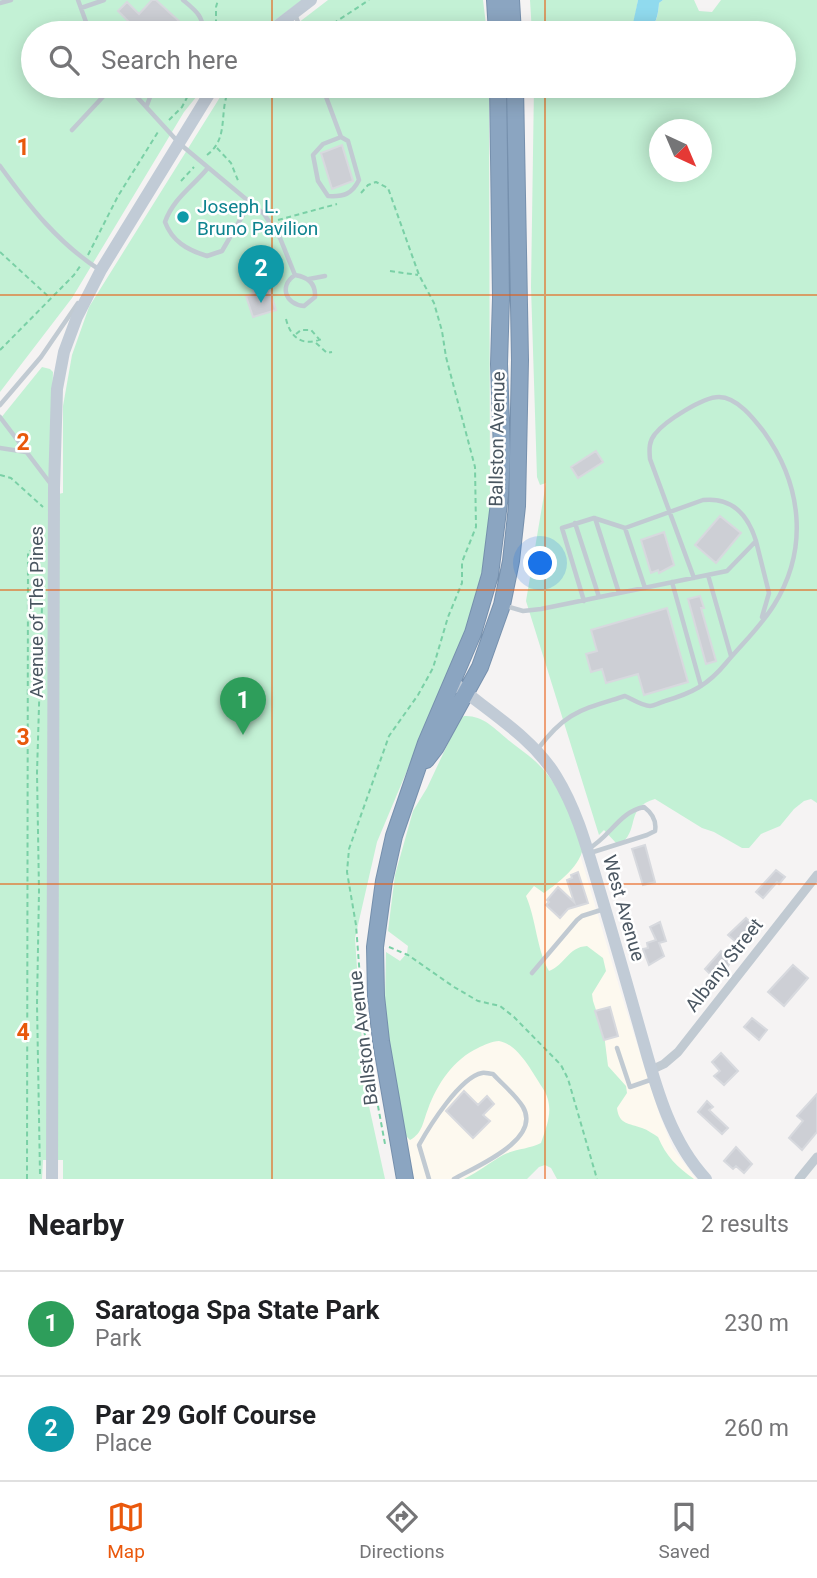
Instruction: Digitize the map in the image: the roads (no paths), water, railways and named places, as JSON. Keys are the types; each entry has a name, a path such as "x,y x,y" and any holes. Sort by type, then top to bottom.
{"highway":[{"path":"495,0 496,21"},
{"path":"511,0 512,21"},
{"name":"Ballston Avenue","path":"405,1179 393,1150 376,996 375,947 384,881 394,836 418,771 436,747 460,688 490,575 500,495 502,413 499,364 501,298 498,98"},
{"name":"Ballston Avenue","path":"460,688 480,667 502,605 511,561 517,506 520,360 515,98"}],"street":[{"path":"284,21 311,0"},
{"name":"Avenue of The Pines","path":"52,1179 54,488 57,389 64,352 77,317 101,270 207,98"},
{"name":"West Avenue","path":"460,688 537,751 555,773 569,798 588,851 653,1074 674,1131 686,1153 706,1179"},
{"name":"Albany Street","path":"653,1074 678,1052 817,875"},
{"path":"799,1179 817,1157"}],"lane":[{"path":"0,3 10,0"},
{"path":"78,0 86,21"},
{"path":"81,8 104,0"},
{"path":"183,0 203,21"},
{"path":"295,13 298,21"},
{"path":"72,130 102,98"},
{"path":"140,98 180,144 273,225 295,275"},
{"path":"147,105 150,98"},
{"path":"326,98 341,137 348,141 359,180 354,190 341,197 328,195 318,181 313,155 323,144 341,137"},
{"path":"0,166 44,222 84,259 101,270 41,357 0,405"},
{"path":"207,169 169,210 164,222 170,236 183,246 206,256 222,251 250,203"},
{"path":"295,275 288,280 285,288 291,302 298,306 304,306 315,297 316,289 309,279"},
{"path":"295,275 309,279 325,276"},
{"path":"537,751 554,727 585,708 625,696 649,706 691,693 717,674 773,607 787,581 796,545 798,521 790,481 778,451 758,425 738,404 720,397 701,402 666,424 654,435 649,448 650,458 694,578"},
{"path":"0,417 54,488"},
{"path":"0,448 27,453"},
{"path":"584,601 562,528 594,518 625,528 703,500 717,499 730,503 742,513 751,527 769,593 761,621"},
{"path":"594,518 619,593"},
{"path":"575,523 599,597"},
{"path":"625,528 645,588"},
{"path":"502,605 523,611 727,571 756,541"},
{"path":"708,575 731,657"},
{"path":"672,582 701,686"},
{"path":"644,807 652,813 655,831 588,851 630,810 644,807"},
{"path":"532,974 577,920 605,909"},
{"path":"617,1048 630,1087 653,1074"},
{"path":"429,1179 419,1145 443,1105 481,1073 493,1074 523,1107 525,1128 519,1138 498,1155 454,1179"},
{"path":"393,1150 419,1145"}],"water":[{"path":"638,0 663,0 659,3 656,21 634,21"}],"place":[{"name":"Joseph L. Bruno Pavilion","path":"183,217"},
{"name":"Par 29 Golf Course","path":"261,303"},
{"name":"Saratoga Spa State Park","path":"243,735"}]}
